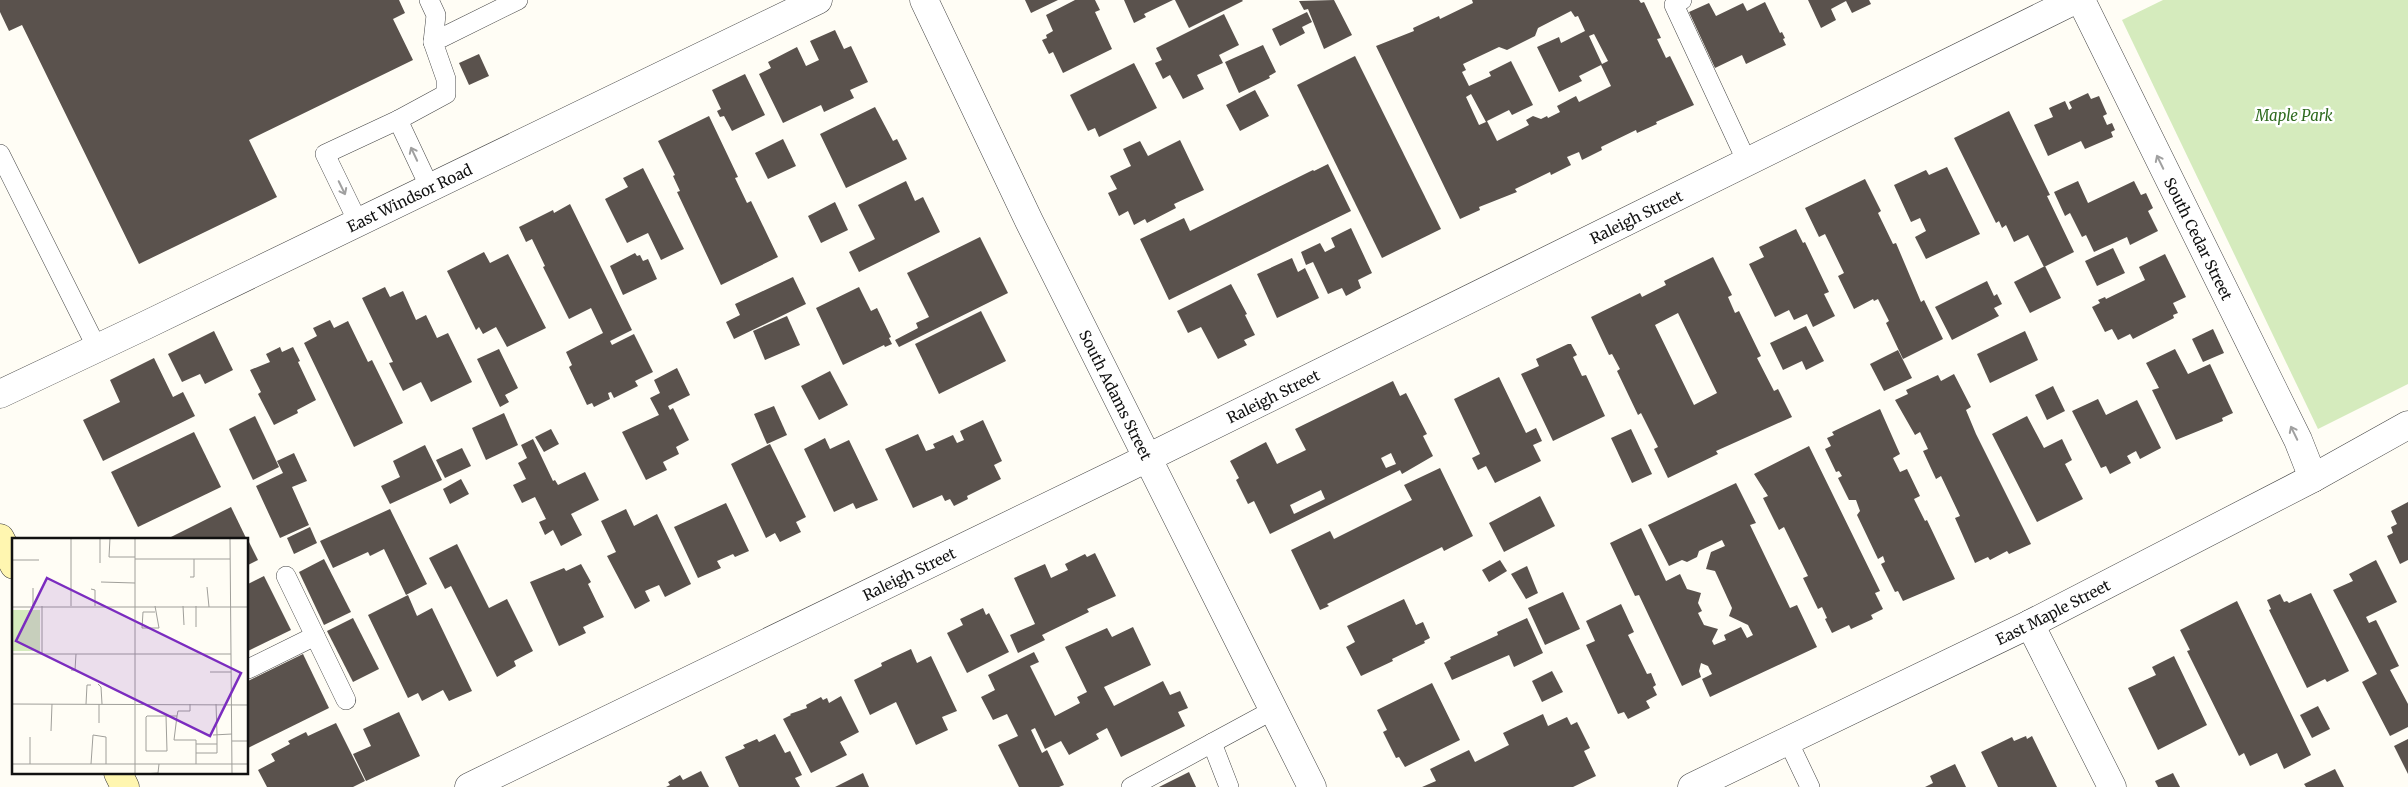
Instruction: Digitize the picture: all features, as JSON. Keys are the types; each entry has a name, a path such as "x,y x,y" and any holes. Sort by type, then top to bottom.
{"main road":[{"path":"0,538 12,561"},
{"path":"118,774 125,787"}],"street":[{"name":"East Windsor Road","path":"0,394 818,0"},
{"name":"South Adams Street","path":"924,0 1029,221 1312,787"},
{"name":"Raleigh Street","path":"469,787 1147,458 2074,0"},
{"name":"South Cedar Street","path":"2081,0 2298,440 2313,478"},
{"name":"East Maple Street","path":"1692,787 2030,624 2313,478 2408,426"},
{"path":"2030,624 2112,787"}],"lane":[{"path":"358,222 325,154 398,120 446,94 446,79 433,42 436,15 429,0"},
{"path":"433,42 518,0"},
{"path":"1682,0 1674,5 1747,162"},
{"path":"398,120 430,188"},
{"path":"0,154 97,348"},
{"path":"286,576 346,700"},
{"path":"249,669 315,636"},
{"path":"1131,787 1273,710"},
{"path":"1788,741 1810,787"},
{"path":"1212,743 1229,787"}],"green space":[{"name":"Maple Park","path":"2163,0 2408,0 2408,384 2318,429 2122,20"}],"building":[{"path":"0,0 399,0 405,13 393,19 413,60 249,140 277,197 139,264 22,25 9,31 0,12"},
{"path":"1025,0 1058,0 1031,13"},
{"path":"1075,0 1095,0 1100,10 1095,12 1112,49 1063,73 1053,52 1049,54 1042,40 1047,38 1046,35 1053,31 1046,15"},
{"path":"1124,0 1173,0 1144,14 1146,17 1134,23"},
{"path":"1175,0 1242,0 1243,1 1189,28"},
{"path":"1334,0 1352,35 1324,49 1308,9 1304,10 1299,1"},
{"path":"1472,0 1639,0 1641,3 1644,2 1661,38 1657,39 1666,58 1670,56 1694,105 1656,122 1657,124 1637,133 1636,130 1601,147 1602,150 1582,160 1579,152 1567,157 1571,165 1551,175 1550,172 1515,189 1517,192 1479,207 1480,210 1460,219 1376,46 1414,31 1413,28 1439,16 1440,19 1473,3","holes":["1571,11 1575,17 1578,16 1585,31 1561,43 1559,37 1537,47 1559,92 1582,81 1579,76 1601,65 1611,86 1579,102 1576,96 1557,106 1560,112 1548,118 1547,116 1541,119 1533,116 1526,120 1529,125 1497,141 1487,121 1509,110 1512,115 1533,105 1511,61 1489,72 1491,76 1469,86 1462,72 1466,70 1463,64 1499,47 1507,50 1535,36 1538,28","1594,34 1608,61 1602,64 1589,36","1471,94 1486,122 1479,125 1466,97"]},
{"path":"1808,0 1869,0 1871,4 1852,13 1846,1 1831,9 1836,20 1821,28"},
{"path":"1765,2 1780,33 1782,32 1785,38 1783,39 1786,45 1746,64 1742,55 1715,68 1689,12 1709,3 1716,16 1743,3 1747,11"},
{"path":"1307,12 1312,22 1302,27 1305,33 1280,46 1272,29"},
{"path":"1224,14 1239,45 1219,55 1223,63 1197,75 1204,89 1183,99 1170,75 1163,79 1155,63 1162,60 1156,48"},
{"path":"835,30 844,49 851,46 868,82 850,90 854,98 824,112 821,105 783,123 759,74 771,68 768,62 797,47 806,66 819,60 810,41"},
{"path":"1263,45 1276,72 1269,76 1270,78 1239,93 1225,62"},
{"path":"479,54 489,76 469,85 459,63"},
{"path":"1355,56 1441,229 1382,258 1297,85"},
{"path":"1134,63 1157,108 1099,137 1095,128 1088,131 1070,95"},
{"path":"745,74 765,115 732,131 724,116 720,117 717,111 721,109 712,90"},
{"path":"1255,90 1269,116 1240,131 1226,105"},
{"path":"2088,93 2091,99 2099,96 2107,114 2103,116 2107,125 2112,123 2115,130 2111,132 2113,137 2085,149 2081,141 2048,156 2034,125 2053,117 2049,108 2065,101 2069,110 2072,108 2069,102"},
{"path":"875,107 893,141 897,139 907,159 846,188 820,134"},
{"path":"2009,111 2050,195 2047,196 2074,252 2044,267 2028,235 2014,242 2006,225 2002,228 1999,221 1996,223 1954,138"},
{"path":"709,116 738,177 735,178 747,203 751,201 778,257 721,285 677,192 680,191 673,176 675,175 658,141"},
{"path":"783,139 796,166 768,179 755,153"},
{"path":"1180,140 1204,190 1174,204 1176,208 1147,223 1145,219 1134,225 1128,211 1119,216 1108,193 1117,189 1110,176 1131,166 1123,149 1140,141 1148,156"},
{"path":"1328,164 1351,211 1169,300 1140,239 1184,218 1190,231"},
{"path":"1947,167 1980,234 1926,259 1915,237 1926,231 1920,218 1911,222 1894,185 1926,170 1929,175"},
{"path":"643,168 684,249 661,260 648,233 627,243 605,199 628,187 623,178"},
{"path":"1865,179 1881,211 1878,213 1893,244 1896,243 1921,302 1924,300 1943,339 1903,359 1886,323 1889,321 1878,299 1874,301 1873,299 1854,309 1838,276 1844,273 1825,234 1819,237 1805,208"},
{"path":"906,181 915,201 923,197 940,232 859,272 849,252 875,239 858,205"},
{"path":"2078,181 2088,203 2134,181 2141,195 2146,193 2153,208 2148,211 2158,231 2130,245 2127,237 2094,252 2086,235 2082,237 2070,213 2065,216 2054,192"},
{"path":"835,202 848,230 821,243 808,216"},
{"path":"570,204 632,330 610,341 612,345 634,334 653,372 635,381 638,386 614,398 611,392 608,393 610,399 594,407 592,403 587,405 569,367 572,365 566,352 603,333 591,308 569,319 543,267 545,266 532,239 526,242 519,227 553,210 554,213"},
{"path":"1351,228 1372,273 1358,280 1361,288 1346,296 1342,288 1328,294 1313,262 1306,265 1301,252 1320,243 1325,252 1335,247 1331,238"},
{"path":"1796,229 1803,243 1805,242 1829,292 1824,294 1835,316 1813,327 1807,314 1794,320 1789,310 1775,317 1749,264 1764,257 1759,247"},
{"path":"980,237 1008,293 899,347 895,340 918,328 916,323 929,317 907,273"},
{"path":"2113,248 2125,273 2097,286 2085,261"},
{"path":"484,252 490,263 508,254 546,328 507,347 496,327 483,334 479,327 476,330 447,271"},
{"path":"635,253 637,256 640,255 643,261 648,259 657,279 623,295 610,266"},
{"path":"2165,254 2186,297 2173,303 2178,313 2173,315 2174,318 2133,339 2130,334 2118,340 2112,329 2105,332 2092,307 2100,303 2098,300 2105,297 2106,299 2145,280 2139,267"},
{"path":"1713,257 1732,295 1728,297 1735,313 1739,311 1761,356 1757,358 1774,391 1778,389 1792,417 1716,451 1718,454 1668,478 1654,449 1658,447 1641,413 1638,415 1617,371 1620,369 1612,354 1609,355 1591,317 1640,293 1642,297 1666,285 1664,281","holes":["1678,313 1717,393 1694,405 1655,325"]},
{"path":"1292,258 1298,272 1305,268 1319,298 1277,318 1257,274"},
{"path":"2045,266 2061,298 2030,313 2014,282"},
{"path":"793,277 806,304 734,339 726,322 740,315 735,304"},
{"path":"1987,281 1994,296 1997,294 2002,304 1994,308 1999,316 1952,340 1935,307"},
{"path":"1231,284 1247,314 1245,315 1255,335 1244,340 1247,345 1218,359 1201,327 1188,333 1177,311"},
{"path":"385,287 390,297 403,291 416,320 426,315 437,338 448,333 472,382 431,402 421,382 403,391 389,363 393,362 362,298"},
{"path":"859,287 871,311 877,308 891,337 889,338 892,344 885,347 884,345 843,365 816,308"},
{"path":"981,311 1006,361 939,394 915,344"},
{"path":"787,316 800,345 765,360 753,331"},
{"path":"330,320 334,328 348,321 368,362 372,360 403,423 354,447 304,343 317,336 313,328"},
{"path":"1806,326 1824,361 1806,370 1802,361 1783,370 1770,343"},
{"path":"2213,329 2224,353 2203,362 2192,339"},
{"path":"214,331 233,370 205,384 200,374 182,382 168,354"},
{"path":"2025,331 2038,360 1990,383 1977,354"},
{"path":"1571,344 1577,355 1573,357 1582,376 1586,375 1605,416 1553,441 1521,374 1539,366 1536,359"},
{"path":"280,347 282,352 293,347 316,400 297,410 298,413 274,425 258,394 261,392 250,370 270,362 266,354"},
{"path":"499,349 518,388 505,395 509,402 500,407 477,359"},
{"path":"2175,349 2188,374 2210,364 2233,413 2222,418 2223,421 2176,440 2152,390 2159,388 2146,363"},
{"path":"1898,350 1912,378 1884,391 1870,364"},
{"path":"154,358 173,397 183,392 195,416 103,461 83,420 120,402 110,380"},
{"path":"677,368 690,395 668,406 670,410 673,408 689,440 676,447 679,454 663,462 667,470 646,480 622,432 659,415 650,398 660,393 654,380"},
{"path":"830,371 848,405 819,420 801,386"},
{"path":"1954,374 1971,407 1966,410 1976,434 2031,544 2009,554 2007,551 1990,560 1988,557 1975,563 1955,518 1960,516 1941,476 1936,479 1923,451 1928,449 1920,432 1915,435 1895,400 1908,394 1906,390 1938,375 1941,381"},
{"path":"1499,377 1526,433 1536,428 1542,441 1533,445 1541,461 1495,483 1486,466 1478,470 1472,458 1480,454 1454,399"},
{"path":"1393,381 1400,396 1406,393 1427,434 1423,436 1433,456 1402,474 1400,470 1270,534 1254,501 1248,504 1236,480 1239,478 1230,461 1266,442 1277,464 1306,450 1295,429","holes":["1391,453 1396,464 1386,468 1381,458","1321,490 1325,499 1294,514 1290,505"]},
{"path":"2053,386 2065,411 2047,420 2035,395"},
{"path":"2098,399 2106,415 2137,400 2161,448 2140,459 2136,451 2127,456 2131,463 2110,474 2106,466 2101,468 2072,411"},
{"path":"774,406 787,435 767,444 754,414"},
{"path":"1880,409 1900,454 1893,458 1900,472 1907,469 1920,496 1914,499 1925,521 1927,520 1955,579 1903,601 1898,591 1895,592 1881,564 1885,562 1883,556 1878,559 1857,515 1860,511 1856,500 1849,500 1838,478 1842,476 1839,471 1836,472 1825,449 1831,446 1827,438 1834,435 1832,432"},
{"path":"504,413 518,445 486,460 472,428"},
{"path":"255,416 279,467 253,480 229,429"},
{"path":"2027,416 2044,448 2062,439 2072,460 2065,464 2083,499 2037,522 1992,434"},
{"path":"983,420 1002,461 994,465 1001,479 967,496 968,499 954,506 950,499 945,501 942,495 913,508 885,449 918,434 926,451 935,448 933,444 953,435 957,443 964,440 960,431"},
{"path":"551,429 559,444 544,452 535,437"},
{"path":"1631,429 1652,474 1632,483 1611,438"},
{"path":"194,432 221,487 138,527 111,472"},
{"path":"825,438 830,449 849,440 878,500 856,509 853,503 834,512 804,449"},
{"path":"533,439 553,481 555,480 558,485 585,472 599,500 571,514 582,535 561,546 553,530 545,535 539,522 546,519 535,497 522,503 513,485 526,479 518,463 527,458 521,445"},
{"path":"770,444 806,517 796,522 801,532 780,542 775,533 766,538 731,464"},
{"path":"425,445 442,480 390,504 381,486 400,477 393,461"},
{"path":"1809,446 1880,591 1875,593 1883,609 1871,615 1873,619 1851,629 1849,625 1832,633 1825,619 1827,618 1822,607 1818,609 1803,578 1808,576 1784,527 1779,530 1763,498 1768,496 1754,474"},
{"path":"462,448 471,466 445,478 436,460"},
{"path":"294,453 307,481 292,487 309,525 280,538 256,486 283,473 277,461"},
{"path":"1440,468 1473,536 1444,551 1442,547 1327,604 1329,606 1320,610 1291,550 1330,531 1334,539 1412,500 1404,485"},
{"path":"461,479 469,494 450,504 443,489"},
{"path":"1736,483 1756,523 1750,525 1790,608 1797,605 1817,647 1710,697 1702,679 1712,674 1708,666 1701,663 1699,671 1701,677 1682,686 1639,595 1635,596 1610,543 1641,528 1666,581 1680,574 1687,589 1701,593 1698,603 1702,611 1698,613 1704,625 1718,629 1712,641 1714,645 1726,640 1724,635 1741,627 1747,638 1753,635 1748,625 1729,616 1732,608 1715,571 1706,569 1711,552 1725,546 1722,540 1699,551 1697,557 1687,562 1682,560 1669,566 1648,525"},
{"path":"1540,496 1555,526 1504,552 1489,523"},
{"path":"2408,502 2408,560 2400,564 2387,536 2393,533 2391,527 2397,524 2391,511"},
{"path":"726,503 749,551 735,557 733,554 717,561 721,568 698,578 674,527"},
{"path":"231,507 246,538 169,538"},
{"path":"390,509 427,584 406,595 384,549 370,556 368,552 333,568 320,541"},
{"path":"626,509 634,526 657,514 691,584 665,597 659,585 645,591 650,601 635,609 607,556 616,552 601,521"},
{"path":"310,527 317,543 294,554 287,538"},
{"path":"249,542 258,560 249,564"},
{"path":"457,544 489,608 507,599 533,651 514,661 516,666 497,677 451,586 445,589 429,558"},
{"path":"1095,553 1116,596 1087,609 1089,612 1042,635 1045,640 1018,653 1010,635 1035,624 1014,578 1045,564 1051,578 1068,570 1065,564 1085,554 1087,557"},
{"path":"324,559 351,612 324,625 299,572"},
{"path":"1500,560 1507,571 1489,582 1482,570"},
{"path":"2376,560 2397,602 2366,617 2369,623 2376,620 2399,666 2390,670 2408,704 2408,727 2390,736 2362,682 2377,674 2333,590 2353,581 2349,574"},
{"path":"581,564 591,582 588,584 604,617 583,627 586,633 559,646 530,582 564,568 566,571"},
{"path":"1527,566 1538,593 1526,599 1511,574"},
{"path":"264,576 291,630 249,651 249,584"},
{"path":"1563,592 1580,629 1545,645 1528,608"},
{"path":"2311,593 2349,671 2327,682 2325,679 2307,688 2269,610 2271,609 2267,600 2280,594 2284,602 2287,601 2289,603"},
{"path":"408,595 417,616 432,608 472,691 449,701 443,690 422,701 418,693 408,698 368,615"},
{"path":"1404,599 1416,625 1423,622 1430,638 1424,641 1425,643 1392,659 1393,661 1361,676 1346,647 1355,642 1347,626"},
{"path":"2237,601 2311,755 2284,769 2277,753 2250,766 2244,753 2239,756 2187,651 2190,650 2180,630"},
{"path":"1621,604 1634,632 1628,635 1647,674 1651,673 1656,685 1653,687 1657,695 1646,701 1650,708 1628,719 1624,712 1618,714 1586,645 1595,641 1586,621"},
{"path":"983,608 986,615 989,613 1009,652 967,673 947,633 963,625 960,619"},
{"path":"353,618 379,669 353,682 327,631"},
{"path":"1527,618 1543,653 1514,667 1509,655 1452,680 1444,663 1451,659 1450,657 1498,635 1497,632"},
{"path":"1133,627 1151,665 1104,687 1114,706 1163,681 1170,695 1180,691 1188,708 1178,712 1185,726 1121,757 1107,728 1096,734 1099,739 1069,755 1061,741 1045,749 1035,728 1031,730 1042,753 1047,750 1064,785 1059,787 1019,787 998,745 1018,736 1007,714 993,720 981,697 995,690 988,675 1034,652 1039,662 1030,666 1055,716 1080,703 1077,697 1087,692 1065,647 1107,628 1112,637"},
{"path":"911,649 917,663 931,656 957,711 942,717 948,730 916,745 896,702 870,715 854,680 882,666 881,663"},
{"path":"303,654 329,708 249,748 249,681"},
{"path":"2174,656 2207,725 2158,750 2128,688 2156,675 2152,667"},
{"path":"1552,671 1563,692 1542,702 1532,681"},
{"path":"1432,683 1460,740 1405,767 1399,757 1396,758 1383,732 1387,730 1377,710"},
{"path":"841,696 859,732 840,742 847,755 811,773 783,719 790,714 807,708 806,705 821,697 823,700 827,698 829,703"},
{"path":"2318,706 2330,729 2312,738 2300,715"},
{"path":"399,712 420,756 366,781 353,754 371,746 363,729"},
{"path":"1543,714 1548,726 1567,717 1571,725 1577,722 1590,748 1584,751 1596,776 1573,787 1422,787 1436,781 1430,769 1469,750 1475,762 1509,745 1503,733"},
{"path":"336,723 365,781 353,787 267,787 258,770 275,761 271,754 290,744 288,741 306,732 308,736"},
{"path":"775,734 785,753 790,751 802,775 795,778 800,787 739,787 725,757 745,748 743,745 757,739 759,742"},
{"path":"2026,736 2027,739 2032,736 2057,787 1998,787 1981,752 2012,737 2014,741"},
{"path":"2408,739 2408,774 2394,746"},
{"path":"1955,764 1966,787 1925,787 1933,783 1930,776"},
{"path":"2335,769 2344,787 2306,787 2304,784"},
{"path":"701,771 709,787 666,787 670,785 668,782 680,775 683,780"},
{"path":"1189,772 1196,787 1159,787"},
{"path":"863,773 869,787 835,787"},
{"path":"2173,773 2180,787 2158,787 2155,781"}]}
